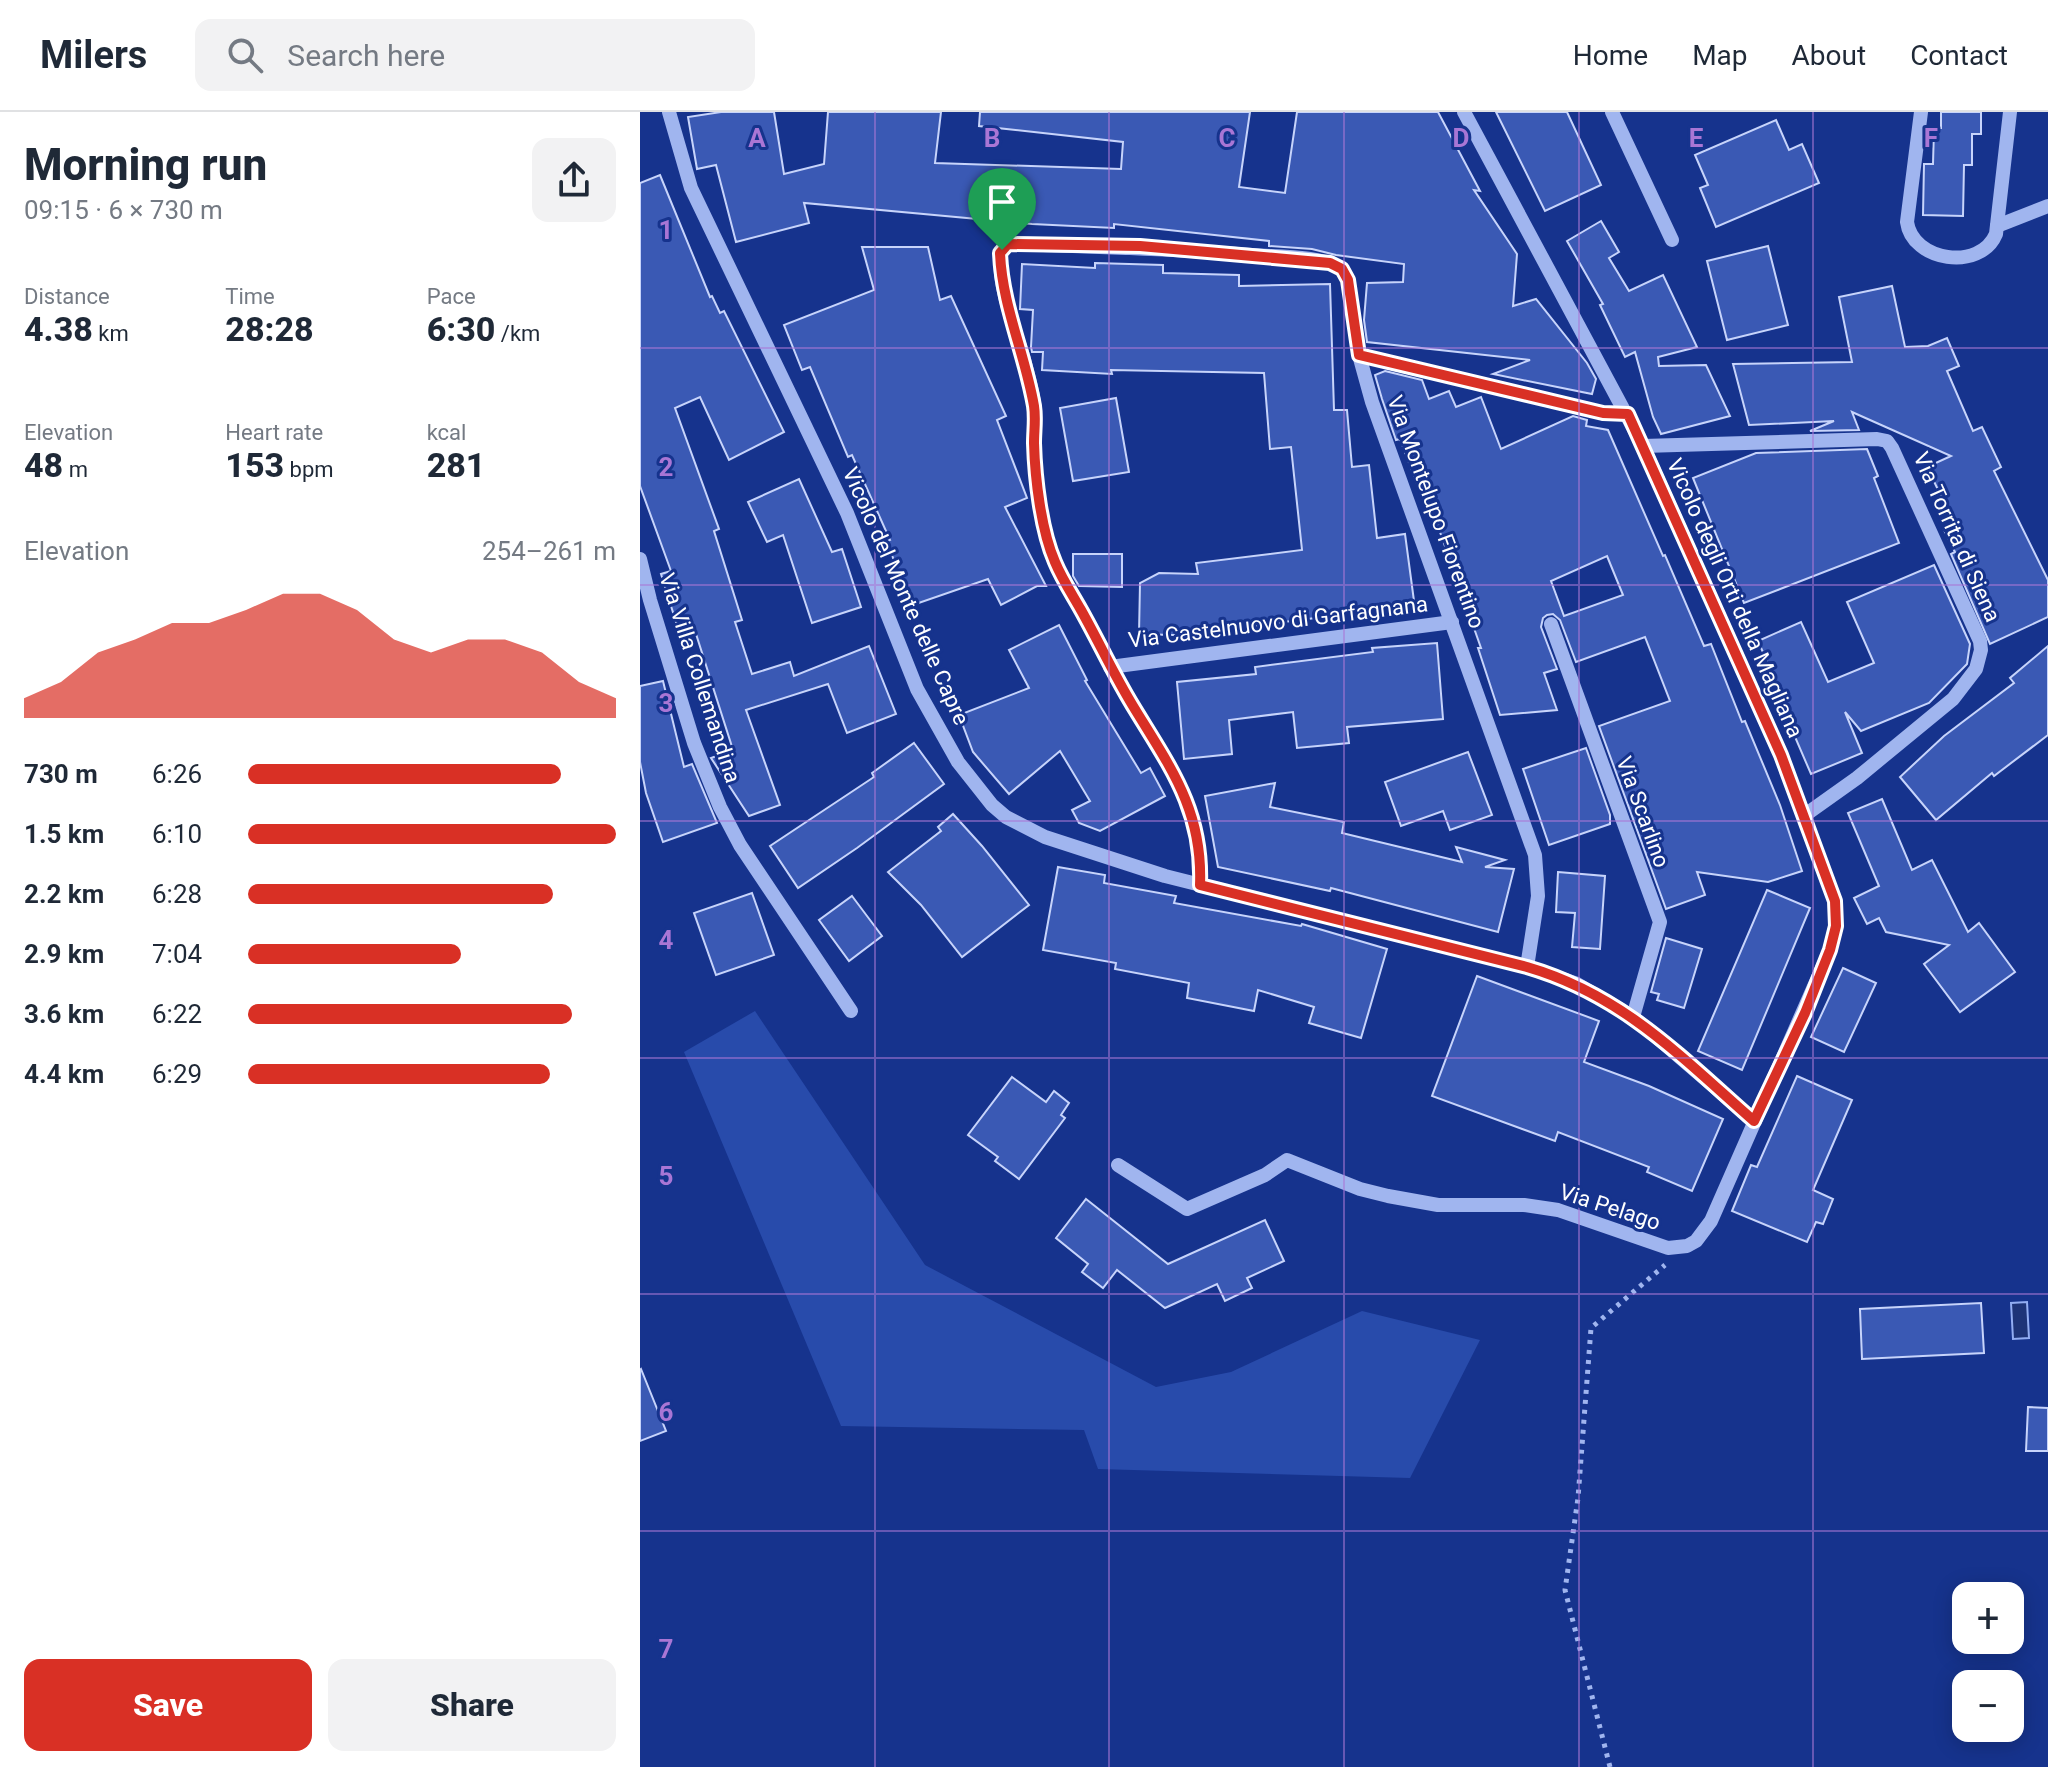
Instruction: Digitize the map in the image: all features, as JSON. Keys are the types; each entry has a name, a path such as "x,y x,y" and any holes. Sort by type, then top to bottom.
{"street":[{"name":"Vicolo del Monte delle Capre","path":"669,112 691,188 847,513 917,689 958,762 992,805 1027,829 1124,864 1527,967 1577,984 1633,1017 1754,1121"},
{"name":"Vicolo degli Orti della Magliana","path":"1464,112 1628,414 1781,755 1835,901 1834,938 1805,1013 1754,1121"},
{"path":"1612,112 1672,240"},
{"path":"1921,112 1907,222 1909,235 1927,251 1963,257 1990,245 1997,226 2010,112"},
{"path":"1997,226 2048,206"},
{"name":"Via Montelupo Fiorentino","path":"1200,885 1199,840 1190,809 1171,769 1110,667 1059,572 1048,545 1034,444 1035,412 1023,355 1001,280 1002,248 1008,244 1140,246 1330,263 1342,269 1348,280 1359,355 1372,402 1535,855 1538,896 1527,967"},
{"path":"1359,355 1603,413 1628,414"},
{"name":"Via Torrita di Siena","path":"1643,446 1887,441 1980,641 1976,669 1953,699 1857,778 1805,815"},
{"name":"Via Villa Collemandina","path":"640,559 694,743 720,807 740,845 851,1011"},
{"name":"Via Castelnuovo di Garfagnana","path":"1110,667 1452,622"},
{"name":"Via Scarlino","path":"1551,624 1660,922 1633,1017"},
{"path":"1687,1246 1707,1229 1754,1121"},
{"name":"Via Pelago","path":"1118,1165 1187,1209 1265,1175 1287,1160 1360,1189 1413,1202 1524,1205 1558,1210 1661,1247 1687,1246"}],"path":[{"path":"1610,1767 1565,1590 1578,1498 1591,1328 1687,1246"}],"shaded area":[{"path":"755,1011 925,1265 1156,1387 1231,1372 1362,1311 1480,1340 1410,1478 1098,1469 1084,1430 841,1426 684,1052"},
{"path":"2027,1302 2029,1338 2013,1339 2011,1303"}],"building":[{"path":"721,112 774,112 784,174 824,164 828,112 941,112 935,163 1121,169 1123,142 979,126 980,112 1250,112 1239,187 1285,193 1297,112 1438,112 1480,191 1474,190 1517,254 1513,306 1536,299 1587,363 1596,379 1592,394 1493,374 1530,360 1367,342 1364,320 1367,283 1403,282 1404,264 1312,249 1269,246 1269,241 1114,224 1114,228 1032,224 804,203 809,223 736,242 716,165 697,169 688,117"},
{"path":"1496,112 1567,112 1601,185 1545,211"},
{"path":"1941,112 1981,112 1981,134 1972,134 1972,165 1964,165 1963,216 1923,215 1924,164 1933,164 1934,128 1941,128"},
{"path":"1776,120 1789,150 1802,144 1819,183 1716,227 1700,188 1708,185 1695,155"},
{"path":"660,175 710,297 720,313 724,311 784,432 729,460 700,397 675,408 719,529 714,531 742,620 735,622 752,674 790,662 794,676 869,646 896,714 847,733 828,684 746,710 780,805 749,816 711,758 733,750 696,634 681,638 661,574 671,571 640,486 640,183"},
{"path":"1601,221 1619,252 1609,258 1629,291 1663,275 1697,347 1658,357 1659,366 1706,365 1730,416 1661,434 1653,417 1635,352 1625,357 1600,305 1603,304 1567,241"},
{"path":"1768,246 1788,325 1727,340 1707,261"},
{"path":"862,247 928,247 940,300 951,296 1006,416 997,420 1027,498 1005,507 1046,586 1037,586 1001,605 988,579 910,606 887,541 890,540 852,455 848,457 810,367 802,370 784,325 874,290"},
{"path":"1095,263 1163,265 1163,273 1239,275 1239,286 1330,284 1334,410 1347,410 1352,467 1369,465 1377,538 1405,534 1414,601 1252,626 1253,631 1206,636 1139,634 1140,583 1159,573 1198,574 1196,563 1302,550 1291,447 1270,449 1264,373 1111,370 1112,374 1042,370 1043,352 1032,352 1031,347 1033,310 1020,309 1022,264 1095,268"},
{"path":"1892,286 1905,347 1928,346 1947,338 1959,366 1947,371 1973,431 1982,427 2001,467 1994,471 2048,580 2048,617 1990,644 1951,554 1955,552 1944,530 1955,525 1927,467 1951,456 1852,412 1859,430 1810,431 1834,421 1749,425 1733,364 1852,362 1839,297"},
{"path":"1385,371 1422,380 1429,399 1449,391 1456,407 1481,397 1501,449 1573,416 1587,420 1586,426 1608,430 1704,646 1711,644 1742,722 1745,721 1780,805 1802,871 1768,882 1697,872 1705,895 1666,909 1599,726 1670,701 1645,637 1576,662 1560,620 1553,614 1547,615 1541,627 1557,669 1544,673 1557,710 1500,715 1478,648 1481,648 1429,501 1424,502 1400,439 1396,440 1375,375","holes":["1607,556 1623,595 1564,616 1551,581"]},
{"path":"1116,398 1129,472 1073,481 1060,408"},
{"path":"1867,449 1878,476 1874,478 1899,543 1744,603 1693,478 1756,453"},
{"path":"799,479 832,552 842,549 861,607 812,623 783,535 767,542 748,502"},
{"path":"1073,554 1122,554 1122,587 1079,586 1073,576"},
{"path":"1934,565 1970,644 1967,664 1929,703 1861,731 1845,712 1862,753 1811,774 1758,641 1801,622 1828,682 1874,663 1847,602"},
{"path":"1059,625 1085,681 1141,773 1150,768 1165,796 1100,831 1079,823 1072,810 1090,801 1060,751 1009,794 973,752 959,715 1029,688 1009,650"},
{"path":"1437,643 1443,719 1347,727 1349,743 1297,748 1293,712 1229,720 1232,754 1184,759 1177,682 1256,674 1255,667 1373,652 1372,648"},
{"path":"2048,646 2048,735 1994,776 1992,773 1936,820 1900,777 1944,736 2014,683 2010,678"},
{"path":"663,681 684,767 692,764 717,823 663,842 646,793 640,762 640,686"},
{"path":"914,743 944,784 798,888 770,846 874,777 872,773"},
{"path":"1586,748 1610,815 1610,824 1549,845 1523,769"},
{"path":"1468,752 1492,815 1450,830 1443,811 1401,826 1385,782"},
{"path":"1275,783 1270,807 1344,822 1342,833 1462,862 1456,847 1505,860 1485,867 1514,869 1498,932 1331,888 1330,891 1218,867 1205,796"},
{"path":"1882,799 1912,870 1932,860 1968,932 1979,923 2015,972 1960,1012 1924,964 1949,945 1886,932 1879,918 1867,924 1854,898 1879,886 1848,813"},
{"path":"953,814 1029,905 962,957 921,905 888,872 941,831 938,827"},
{"path":"1058,867 1105,875 1104,883 1176,896 1174,903 1302,924 1387,949 1361,1038 1309,1023 1314,1007 1258,990 1254,1011 1187,998 1189,983 1115,969 1116,963 1043,950"},
{"path":"1558,872 1605,876 1600,949 1572,947 1575,913 1556,912"},
{"path":"1767,890 1810,908 1742,1070 1698,1051"},
{"path":"752,893 774,955 716,975 694,913"},
{"path":"852,896 882,936 849,961 819,920"},
{"path":"1666,938 1702,949 1684,1008 1657,1000 1659,994 1651,992"},
{"path":"1843,968 1876,983 1844,1052 1811,1037"},
{"path":"1477,976 1599,1021 1584,1062 1649,1086 1723,1119 1692,1191 1647,1172 1649,1167 1558,1132 1555,1141 1432,1096"},
{"path":"1797,1076 1852,1100 1813,1190 1833,1199 1823,1224 1816,1222 1807,1242 1732,1211 1751,1165 1757,1167"},
{"path":"1012,1077 1046,1102 1054,1091 1069,1103 1061,1115 1065,1118 1019,1179 995,1161 998,1157 968,1135"},
{"path":"1086,1199 1168,1264 1265,1220 1284,1261 1247,1278 1252,1288 1225,1301 1217,1284 1165,1308 1117,1270 1103,1288 1082,1272 1088,1264 1056,1238"},
{"path":"1981,1303 1984,1353 1862,1359 1860,1309"},
{"path":"640,1370 666,1431 640,1441"},
{"path":"2028,1407 2048,1408 2048,1451 2026,1451"}],"route":[{"path":"1008,244 1140,246 1330,263 1342,269 1348,280 1359,355 1603,413 1628,414 1781,755 1835,901 1836,926 1830,950 1805,1013 1754,1121 1633,1017 1577,984 1527,967 1200,885 1199,840 1190,809 1171,769 1110,667 1059,572 1048,545 1034,444 1035,412 1023,355 1001,280 1002,250 1008,244"}]}
